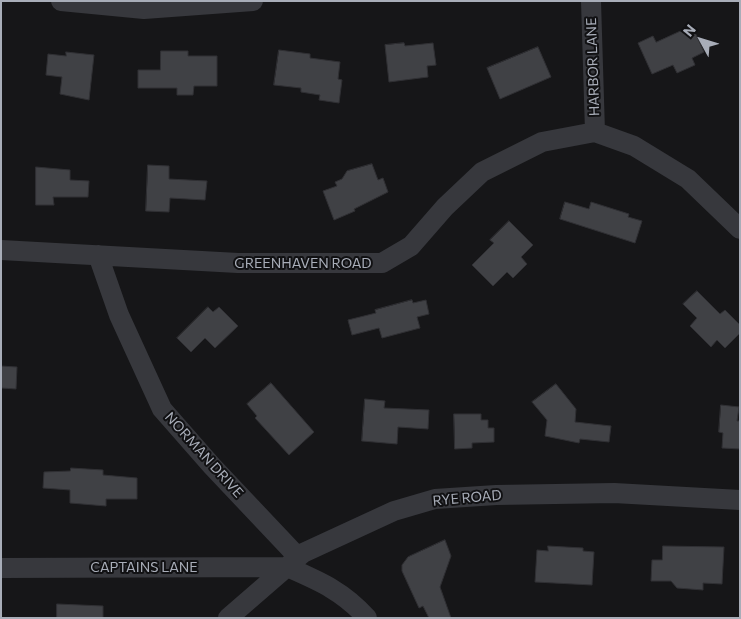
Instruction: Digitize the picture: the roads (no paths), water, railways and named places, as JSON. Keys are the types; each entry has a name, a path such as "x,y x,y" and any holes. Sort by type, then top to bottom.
{"street":[{"path":"61,1 144,9 253,1"},
{"name":"HARBOR LANE","path":"591,1 596,132"},
{"path":"596,132 634,146 688,179 740,229"},
{"name":"GREENHAVEN ROAD","path":"1,250 238,263 382,263 411,246 446,207 482,172 542,142 596,132"},
{"name":"NORMAN DRIVE","path":"98,256 119,315 162,409 292,562 350,600 367,618"},
{"name":"RYE ROAD","path":"228,618 292,562 394,511 434,499 496,495 614,493 740,500"},
{"name":"CAPTAINS LANE","path":"1,568 292,562"}]}
